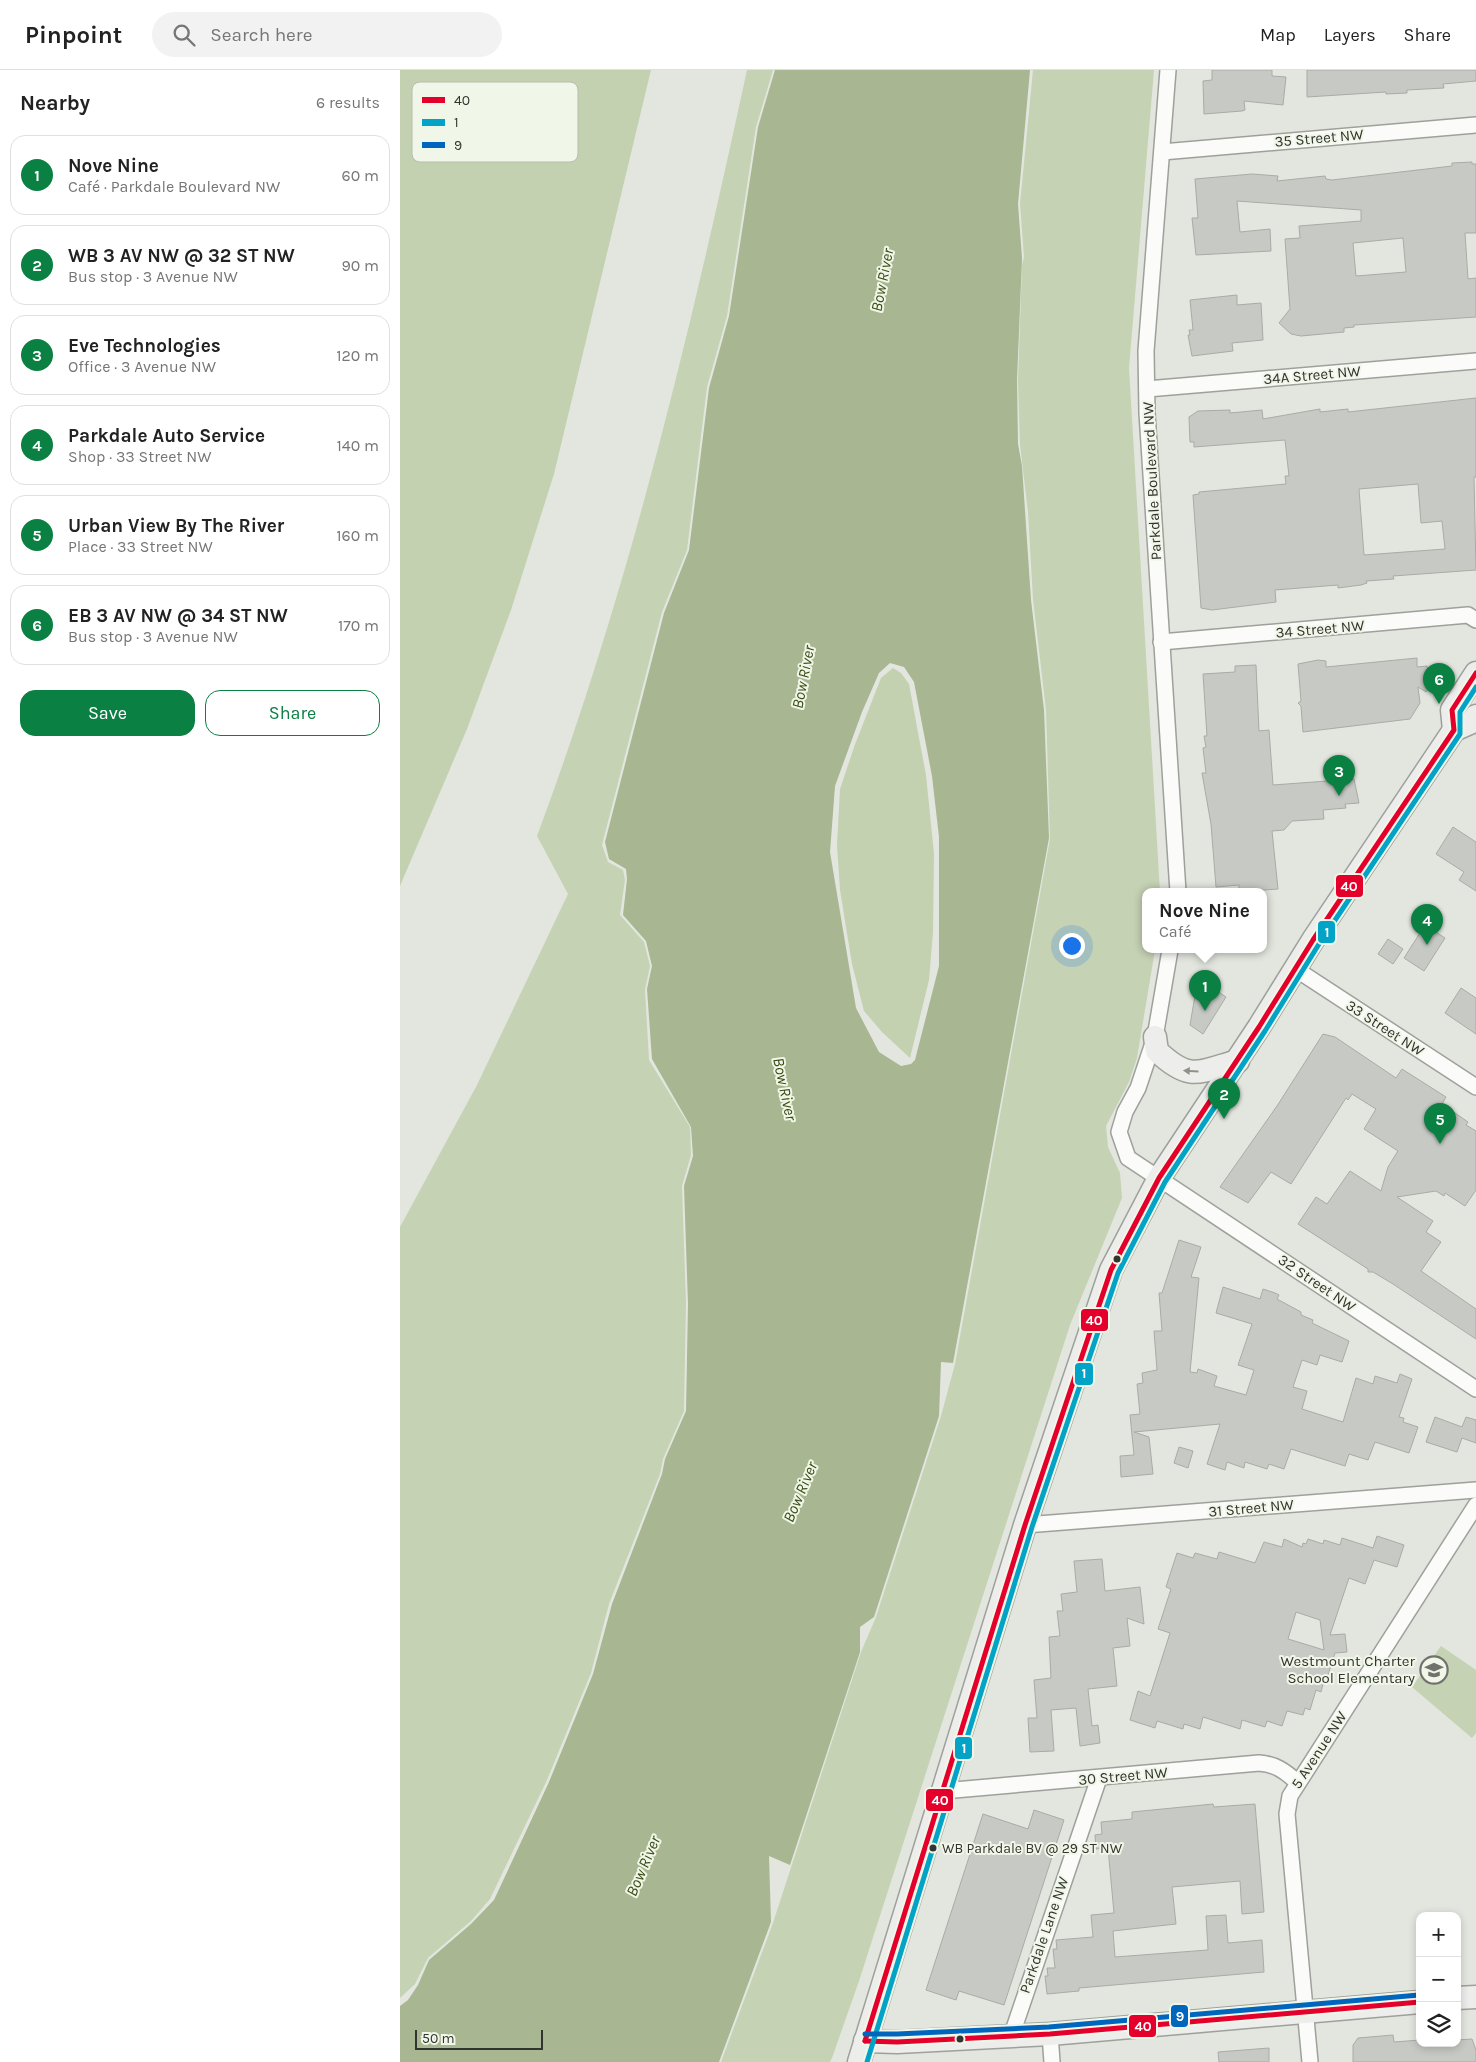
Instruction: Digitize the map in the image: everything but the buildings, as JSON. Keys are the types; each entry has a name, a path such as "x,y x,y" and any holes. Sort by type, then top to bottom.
{"main road":[{"path":"1454,730 1452,710 1476,673"},
{"path":"1416,2002 1011,2037 862,2052 1026,1525 1111,1270 1159,1178 1238,1061 1294,968 1454,730 1472,722 1476,716"},
{"path":"1155,1037 1157,1050 1182,1071 1195,1073 1238,1061"},
{"path":"1461,1998 1476,1997"}],"street":[{"name":"Parkdale Boulevard NW","path":"1168,70 1146,352 1178,888"},
{"name":"35 Street NW","path":"1162,152 1476,126"},
{"name":"34A Street NW","path":"1147,389 1476,361"},
{"name":"34 Street NW","path":"1162,642 1468,615 1476,620"},
{"path":"1159,1178 1128,1158 1119,1132 1125,1112 1138,1088 1155,1037 1169,953"},
{"name":"33 Street NW","path":"1294,968 1476,1086"},
{"name":"32 Street NW","path":"1159,1178 1476,1388"},
{"name":"31 Street NW","path":"1026,1525 1476,1490"},
{"name":"5 Avenue NW","path":"1310,2062 1287,1814 1290,1796 1297,1782 1476,1505"},
{"name":"30 Street NW","path":"943,1791 1259,1764 1270,1764 1284,1770 1297,1782"},
{"name":"Parkdale Lane NW","path":"1011,2037 1099,1778"},
{"path":"1050,2034 1052,2062"}],"shaded area":[{"path":"400,70 651,70 554,474 511,610 467,729 400,886"},
{"path":"747,70 773,70 756,127 727,316 707,387 687,550 662,612 602,845 608,862 623,870 625,880 620,915 644,942 650,966 645,990 649,1060 690,1127 691,1155 682,1186 686,1303 684,1411 663,1459 660,1474 609,1604 591,1673 547,1780 490,1899 471,1921 428,1958 415,1984 400,1998 400,1227 477,1085 568,894 537,836 601,648 630,552 656,457 704,264"},
{"path":"1033,70 1154,70 1129,368 1160,888 1142,888 1142,953 1154,953 1137,1058 1129,1082 1106,1126 1108,1147 1120,1173 1122,1198 1070,1325 859,1981 832,2058 830,2062 721,2062 773,1923 861,1652 876,1617 941,1416 955,1364 1050,839 1046,710 1033,599 1028,512 1020,444 1018,380 1022,265 1024,257 1020,204"},
{"path":"893,668 901,673 909,684 926,775 934,854 933,932 929,980 910,1058 882,1032 864,1011 852,964 840,890 837,845 840,789 881,678"},
{"path":"1441,1646 1476,1670 1476,1733 1472,1738 1412,1687"}],"water":[{"name":"Bow River","path":"775,70 1030,70 1018,204 1022,258 1017,380 1018,444 1022,466 1031,600 1044,710 1049,838 953,1363 941,1362 939,1416 874,1617 860,1627 860,1652 790,1865 769,1856 771,1922 719,2062 400,2062 400,2006 408,2000 418,1985 429,1960 471,1924 494,1900 549,1782 593,1674 612,1604 662,1474 665,1459 686,1411 688,1304 684,1186 693,1156 691,1127 652,1059 647,989 652,966 646,941 623,915 627,879 626,869 609,859 605,842 664,613 689,550 709,388 729,316 758,127","holes":["890,663 904,667 914,682 932,776 939,837 939,966 915,1060 911,1064 901,1066 879,1052 856,1008 830,852 835,786 862,712 879,673"]}],"transit line":[{"name":"40","path":"865,2041 1025,1525 1111,1270 1159,1178 1259,1027 1313,940 1454,730 1452,710 1476,673"},
{"name":"1","path":"867,2062 1032,1527 1118,1273 1165,1182 1265,1031 1319,944 1460,734 1460,712 1476,687"},
{"name":"9","path":"865,2034 1049,2027 1416,1995"},
{"name":"40","path":"865,2041 897,2042 1050,2034 1416,2002"}],"place":[{"name":"EB 3 AV NW @ 34 ST NW","path":"1439,704"},
{"name":"Eve Technologies","path":"1339,796"},
{"name":"Parkdale Auto Service","path":"1427,945"},
{"name":"Nove Nine","path":"1205,1011"},
{"name":"WB 3 AV NW @ 32 ST NW","path":"1224,1119"},
{"name":"Urban View By The River","path":"1440,1144"},
{"name":"Westmount Charter School Elementary","path":"1434,1670"},
{"name":"WB Parkdale BV @ 29 ST NW","path":"933,1848"}]}
